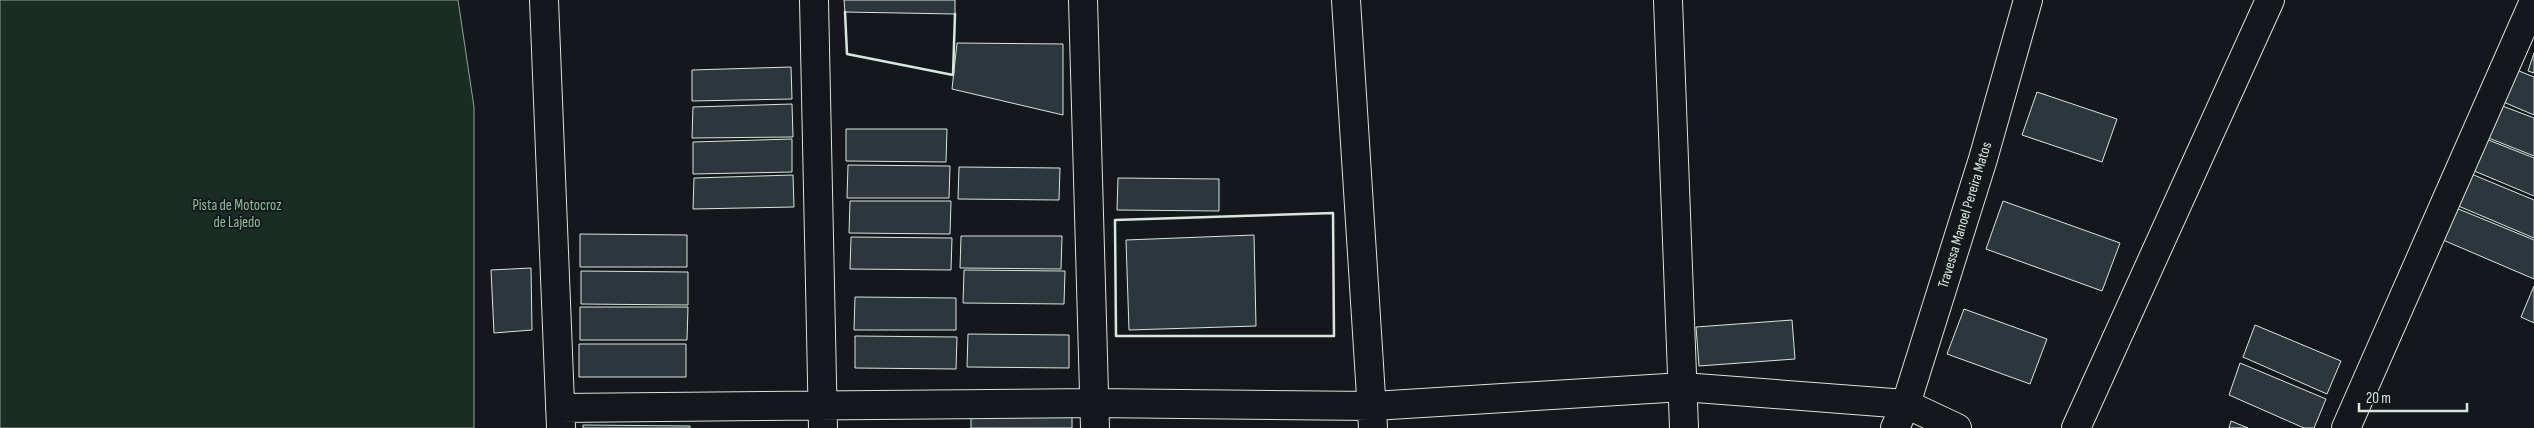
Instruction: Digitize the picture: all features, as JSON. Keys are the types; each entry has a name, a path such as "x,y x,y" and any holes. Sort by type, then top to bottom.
{"street":[{"path":"544,0 560,418 823,416 1373,417 1683,387 1901,416 1957,428"},
{"path":"814,0 823,416"},
{"path":"1084,0 1094,416"},
{"path":"1346,0 1373,417"},
{"path":"1668,0 1684,428"},
{"name":"Travessa Manoel Pereira Matos","path":"1901,416 1983,158 2028,0"},
{"path":"2076,428 2270,0"},
{"path":"2346,428 2534,0"}],"green space":[{"name":"Pista de Motocroz de Lajedo","path":"0,0 458,0 474,107 474,428 0,428"}],"building":[{"path":"844,0 955,0 955,14 845,12"},
{"path":"957,43 1063,44 1063,115 952,89"},
{"path":"2534,53 2534,73 2528,71"},
{"path":"791,67 792,99 692,101 692,70"},
{"path":"2514,69 2534,77 2534,115 2501,101"},
{"path":"2037,92 2117,119 2102,162 2022,135"},
{"path":"792,104 793,137 692,138 693,107"},
{"path":"2500,105 2534,118 2534,156 2486,137"},
{"path":"846,129 947,129 946,162 846,161"},
{"path":"792,139 792,172 693,174 693,142"},
{"path":"2486,139 2534,158 2534,196 2472,170"},
{"path":"848,165 950,166 949,198 847,198"},
{"path":"959,167 1060,168 1059,200 958,199"},
{"path":"2469,173 2534,200 2534,238 2456,205"},
{"path":"793,175 794,207 693,209 694,178"},
{"path":"1118,178 1219,179 1219,211 1117,210"},
{"path":"850,201 951,201 950,234 849,233"},
{"path":"2003,201 2120,243 2102,291 1986,249"},
{"path":"2456,208 2534,240 2534,279 2443,240"},
{"path":"580,234 687,235 687,267 580,267"},
{"path":"1254,235 1256,326 1129,330 1126,240"},
{"path":"961,236 1062,236 1061,269 960,268"},
{"path":"851,237 952,238 951,270 850,269"},
{"path":"531,268 532,330 494,333 491,270"},
{"path":"964,270 1065,271 1064,304 963,303"},
{"path":"581,271 688,272 688,305 581,304"},
{"path":"2534,286 2534,323 2521,317"},
{"path":"855,297 956,298 956,330 854,330"},
{"path":"580,307 688,307 687,340 580,340"},
{"path":"1964,309 2047,339 2030,384 1947,354"},
{"path":"1792,320 1795,359 1699,366 1696,327"},
{"path":"2255,325 2341,361 2327,394 2243,357"},
{"path":"968,334 1069,335 1069,368 967,367"},
{"path":"855,336 957,337 956,369 855,368"},
{"path":"579,344 686,344 686,377 579,377"},
{"path":"2240,363 2326,399 2314,428 2304,428 2229,395"},
{"path":"971,416 1072,417 1072,428 971,428"},
{"path":"2231,421 2248,428 2229,428"},
{"path":"583,425 690,426 690,428 583,428"}],"wall":[{"path":"845,12 847,54 953,75 955,14"},
{"path":"1333,213 1334,336 1116,336 1115,220 1333,213"}]}
